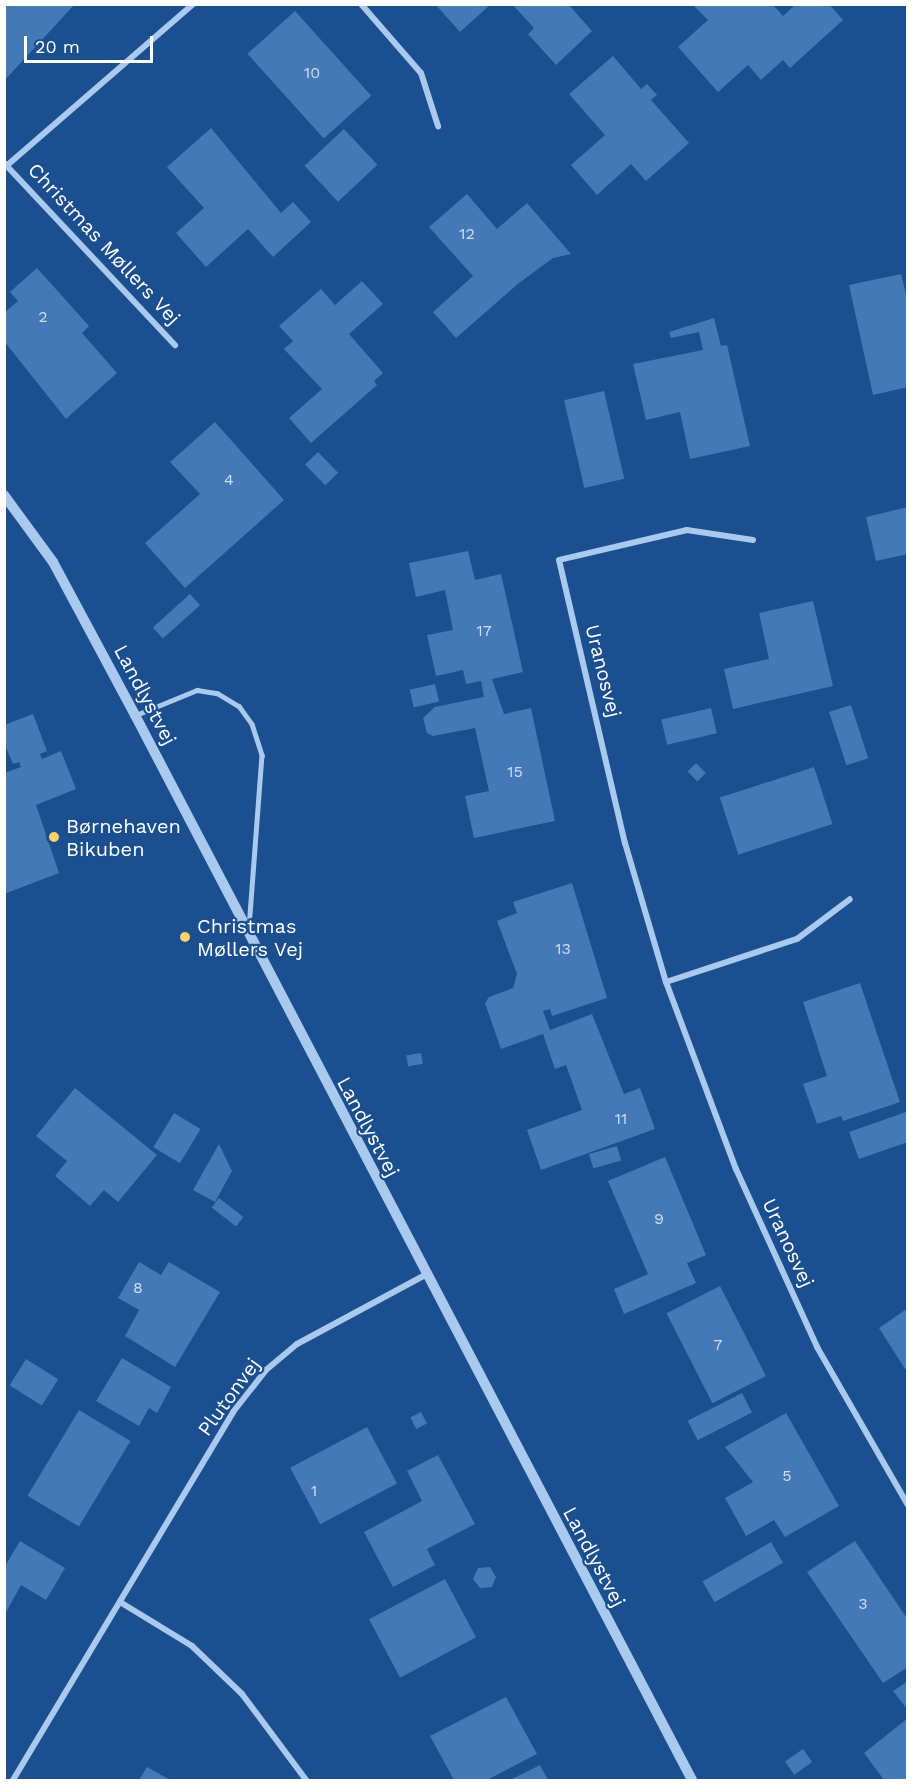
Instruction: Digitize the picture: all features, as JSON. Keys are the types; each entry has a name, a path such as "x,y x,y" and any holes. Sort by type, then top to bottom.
{"street":[{"name":"Christmas Møllers Vej","path":"175,345 6,165 193,4"},
{"path":"361,4 421,73 438,126"},
{"name":"Landlystvej","path":"4,495 53,562 135,715 248,939 692,1780"},
{"name":"Uranosvej","path":"753,540 687,530 559,560 625,843 666,982 736,1169 818,1347 907,1504"},
{"path":"666,982 797,939 850,899"},
{"name":"Plutonvej","path":"13,1780 233,1412 266,1370 297,1344 425,1275"},
{"path":"120,1602 192,1646 242,1694 306,1780"}],"lane":[{"path":"135,715 197,690 217,693 239,706 252,724 261,755 248,939"}],"building":[{"path":"4,4 75,4 4,81"},
{"path":"435,4 491,4 460,32"},
{"path":"512,4 568,4 592,31 556,65 528,34 534,28"},
{"path":"796,4 829,4 843,20 790,68 783,60 761,80 748,65 718,92 678,47 708,20 693,5 773,5 783,16"},
{"path":"295,11 371,96 324,139 247,54"},
{"path":"613,56 641,89 647,84 657,95 651,100 689,143 646,181 631,164 597,195 571,165 605,135 569,94"},
{"path":"211,128 281,213 293,202 311,222 273,257 248,229 206,267 176,233 204,208 167,167"},
{"path":"344,129 377,165 338,202 305,166"},
{"path":"467,194 497,229 527,203 571,254 553,258 519,283 456,338 433,312 473,276 429,227"},
{"path":"37,268 89,326 82,333 117,373 66,419 4,341 4,313 18,301 10,292"},
{"path":"901,274 908,302 908,387 873,395 849,285"},
{"path":"362,281 383,304 349,334 383,373 374,381 377,385 311,443 289,418 322,389 284,349 293,341 279,326 321,289 335,305"},
{"path":"714,318 721,346 727,345 750,446 690,459 680,412 646,420 633,364 703,350 699,332 671,338 669,332"},
{"path":"604,391 624,479 584,488 564,400"},
{"path":"215,422 284,500 185,588 145,543 200,494 170,462"},
{"path":"318,452 338,473 325,485 305,465"},
{"path":"908,507 908,554 876,561 866,517"},
{"path":"468,551 475,580 501,574 523,672 492,679 504,714 531,708 555,821 474,838 465,796 489,791 475,728 433,736 427,733 423,718 435,707 484,697 481,681 466,684 463,670 436,676 427,635 453,630 445,590 416,597 409,563"},
{"path":"190,594 200,605 163,639 153,627"},
{"path":"813,601 833,686 733,709 724,669 769,659 759,613"},
{"path":"435,684 439,702 414,707 410,690"},
{"path":"851,705 868,758 846,765 829,712"},
{"path":"711,708 717,733 667,745 661,719"},
{"path":"33,714 47,751 40,754 42,759 61,751 76,789 36,805 59,873 4,894 4,773 21,767 19,762 13,764 4,743 4,725"},
{"path":"696,763 706,773 697,781 688,771"},
{"path":"814,767 833,824 738,855 720,798"},
{"path":"572,883 607,998 552,1016 550,1009 543,1011 550,1030 592,1014 624,1094 640,1088 655,1129 541,1170 527,1130 582,1110 566,1065 555,1069 543,1034 501,1049 485,1003 489,997 513,988 517,974 497,921 517,913 513,902"},
{"path":"860,983 900,1102 843,1121 841,1116 817,1124 803,1084 827,1076 803,1002"},
{"path":"421,1053 423,1064 408,1066 406,1056"},
{"path":"75,1088 157,1155 118,1202 104,1190 90,1206 55,1176 67,1161 36,1136"},
{"path":"906,1112 908,1142 859,1159 849,1132"},
{"path":"174,1113 201,1129 180,1163 153,1147"},
{"path":"219,1144 232,1171 215,1202 193,1190"},
{"path":"617,1146 621,1160 593,1168 589,1154"},
{"path":"665,1157 706,1255 687,1263 696,1283 624,1314 614,1289 648,1274 608,1181"},
{"path":"219,1198 243,1217 236,1227 212,1207"},
{"path":"139,1262 161,1275 169,1262 220,1292 175,1367 125,1336 139,1310 118,1298"},
{"path":"720,1286 766,1376 712,1403 667,1313"},
{"path":"908,1308 908,1368 905,1369 879,1328"},
{"path":"122,1358 171,1387 157,1413 149,1408 139,1426 96,1401"},
{"path":"26,1359 58,1379 42,1405 10,1385"},
{"path":"742,1393 752,1413 698,1440 688,1421"},
{"path":"79,1410 130,1441 79,1527 27,1496"},
{"path":"421,1412 427,1424 416,1429 410,1417"},
{"path":"786,1413 839,1506 785,1537 774,1520 746,1536 725,1498 753,1482 725,1447"},
{"path":"367,1427 397,1484 320,1524 290,1468"},
{"path":"438,1455 475,1524 427,1549 435,1565 393,1587 364,1532 422,1501 407,1471"},
{"path":"20,1541 65,1568 46,1600 21,1585 5,1614 5,1566"},
{"path":"855,1541 908,1620 908,1667 883,1683 807,1572"},
{"path":"771,1542 783,1563 715,1602 703,1582"},
{"path":"490,1567 496,1577 492,1587 480,1588 473,1579 478,1568"},
{"path":"445,1579 476,1637 400,1678 369,1619"},
{"path":"908,1681 908,1710 893,1691"},
{"path":"506,1697 537,1754 487,1780 454,1780 430,1736"},
{"path":"908,1718 908,1780 884,1780 864,1753"},
{"path":"803,1749 812,1762 794,1775 785,1762"},
{"path":"540,1765 548,1780 510,1780"},
{"path":"147,1767 170,1780 139,1780"}],"place":[{"name":"Børnehaven Bikuben","path":"54,837"},
{"name":"Christmas Møllers Vej","path":"185,937"}]}
